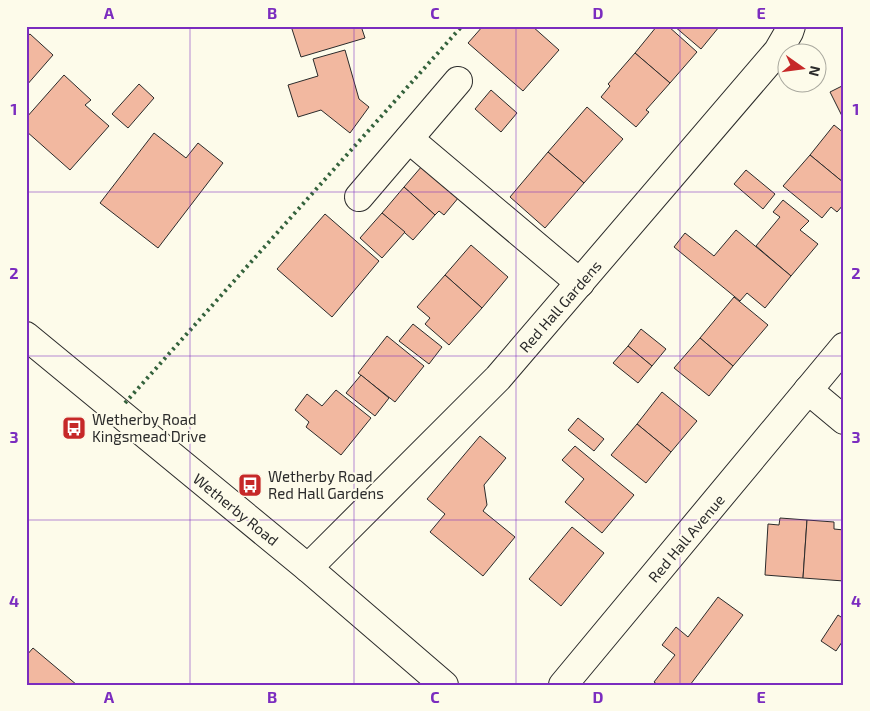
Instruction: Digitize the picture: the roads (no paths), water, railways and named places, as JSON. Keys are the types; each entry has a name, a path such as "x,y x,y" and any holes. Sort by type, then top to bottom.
{"street":[{"name":"Red Hall Gardens","path":"308,568 498,378 778,52 790,32 791,26"},
{"path":"359,197 458,81"},
{"path":"409,139 580,283"},
{"name":"Wetherby Road","path":"26,336 308,568 444,685"},
{"name":"Red Hall Avenue","path":"563,685 844,347"},
{"path":"808,390 844,420"}],"place":[{"name":"Wetherby Road Kingsmead Drive","path":"74,428"},
{"name":"Wetherby Road Red Hall Gardens","path":"250,485"}]}
